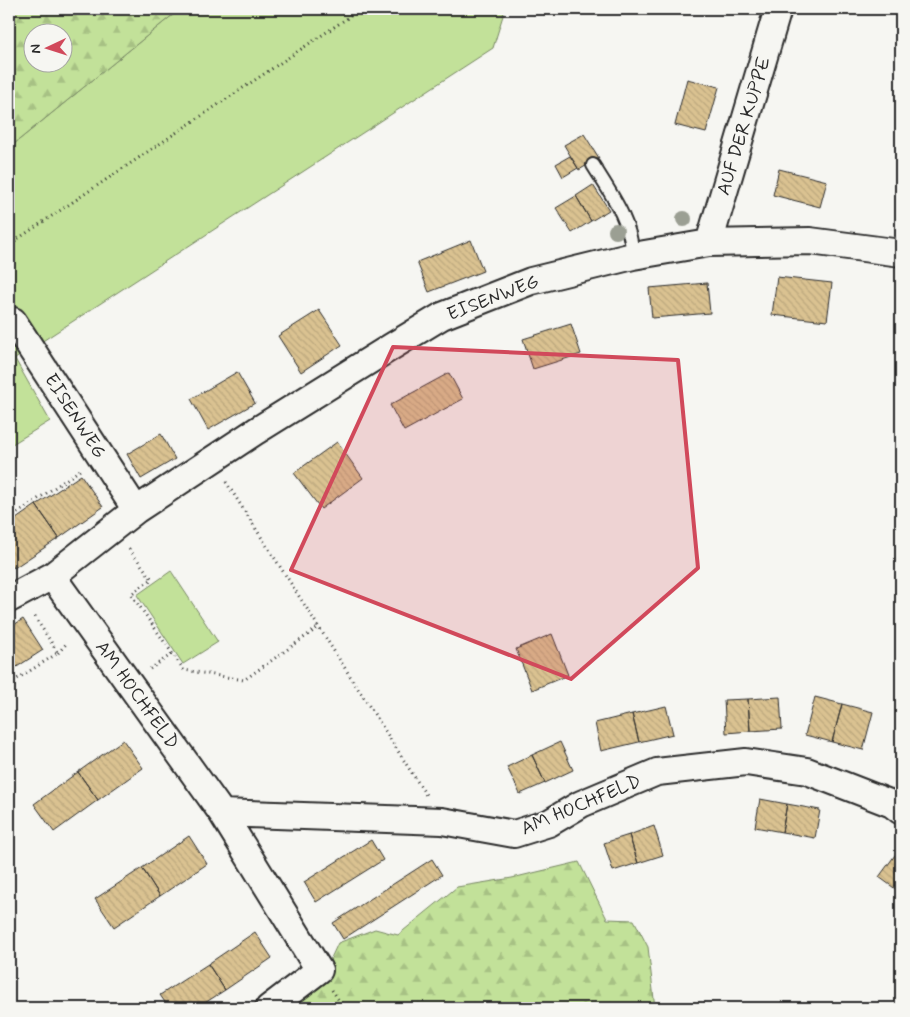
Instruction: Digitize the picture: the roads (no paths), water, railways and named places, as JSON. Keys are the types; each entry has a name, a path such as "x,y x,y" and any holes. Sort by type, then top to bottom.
{"street":[{"name":"AUF DER KUPPE","path":"709,243 778,9"},
{"name":"EISENWEG","path":"14,596 52,576 136,510 212,460 442,316 531,281 633,256 709,243 810,241 901,253"},
{"name":"EISENWEG","path":"13,321 136,510"},
{"name":"AM HOCHFELD","path":"52,576 222,813 319,970 268,1008"},
{"name":"AM HOCHFELD","path":"222,813 442,821 514,834 549,823 581,804 657,772 746,762 807,771 892,804 901,811"}],"lane":[{"path":"593,165 620,209 632,241 633,256"}]}
